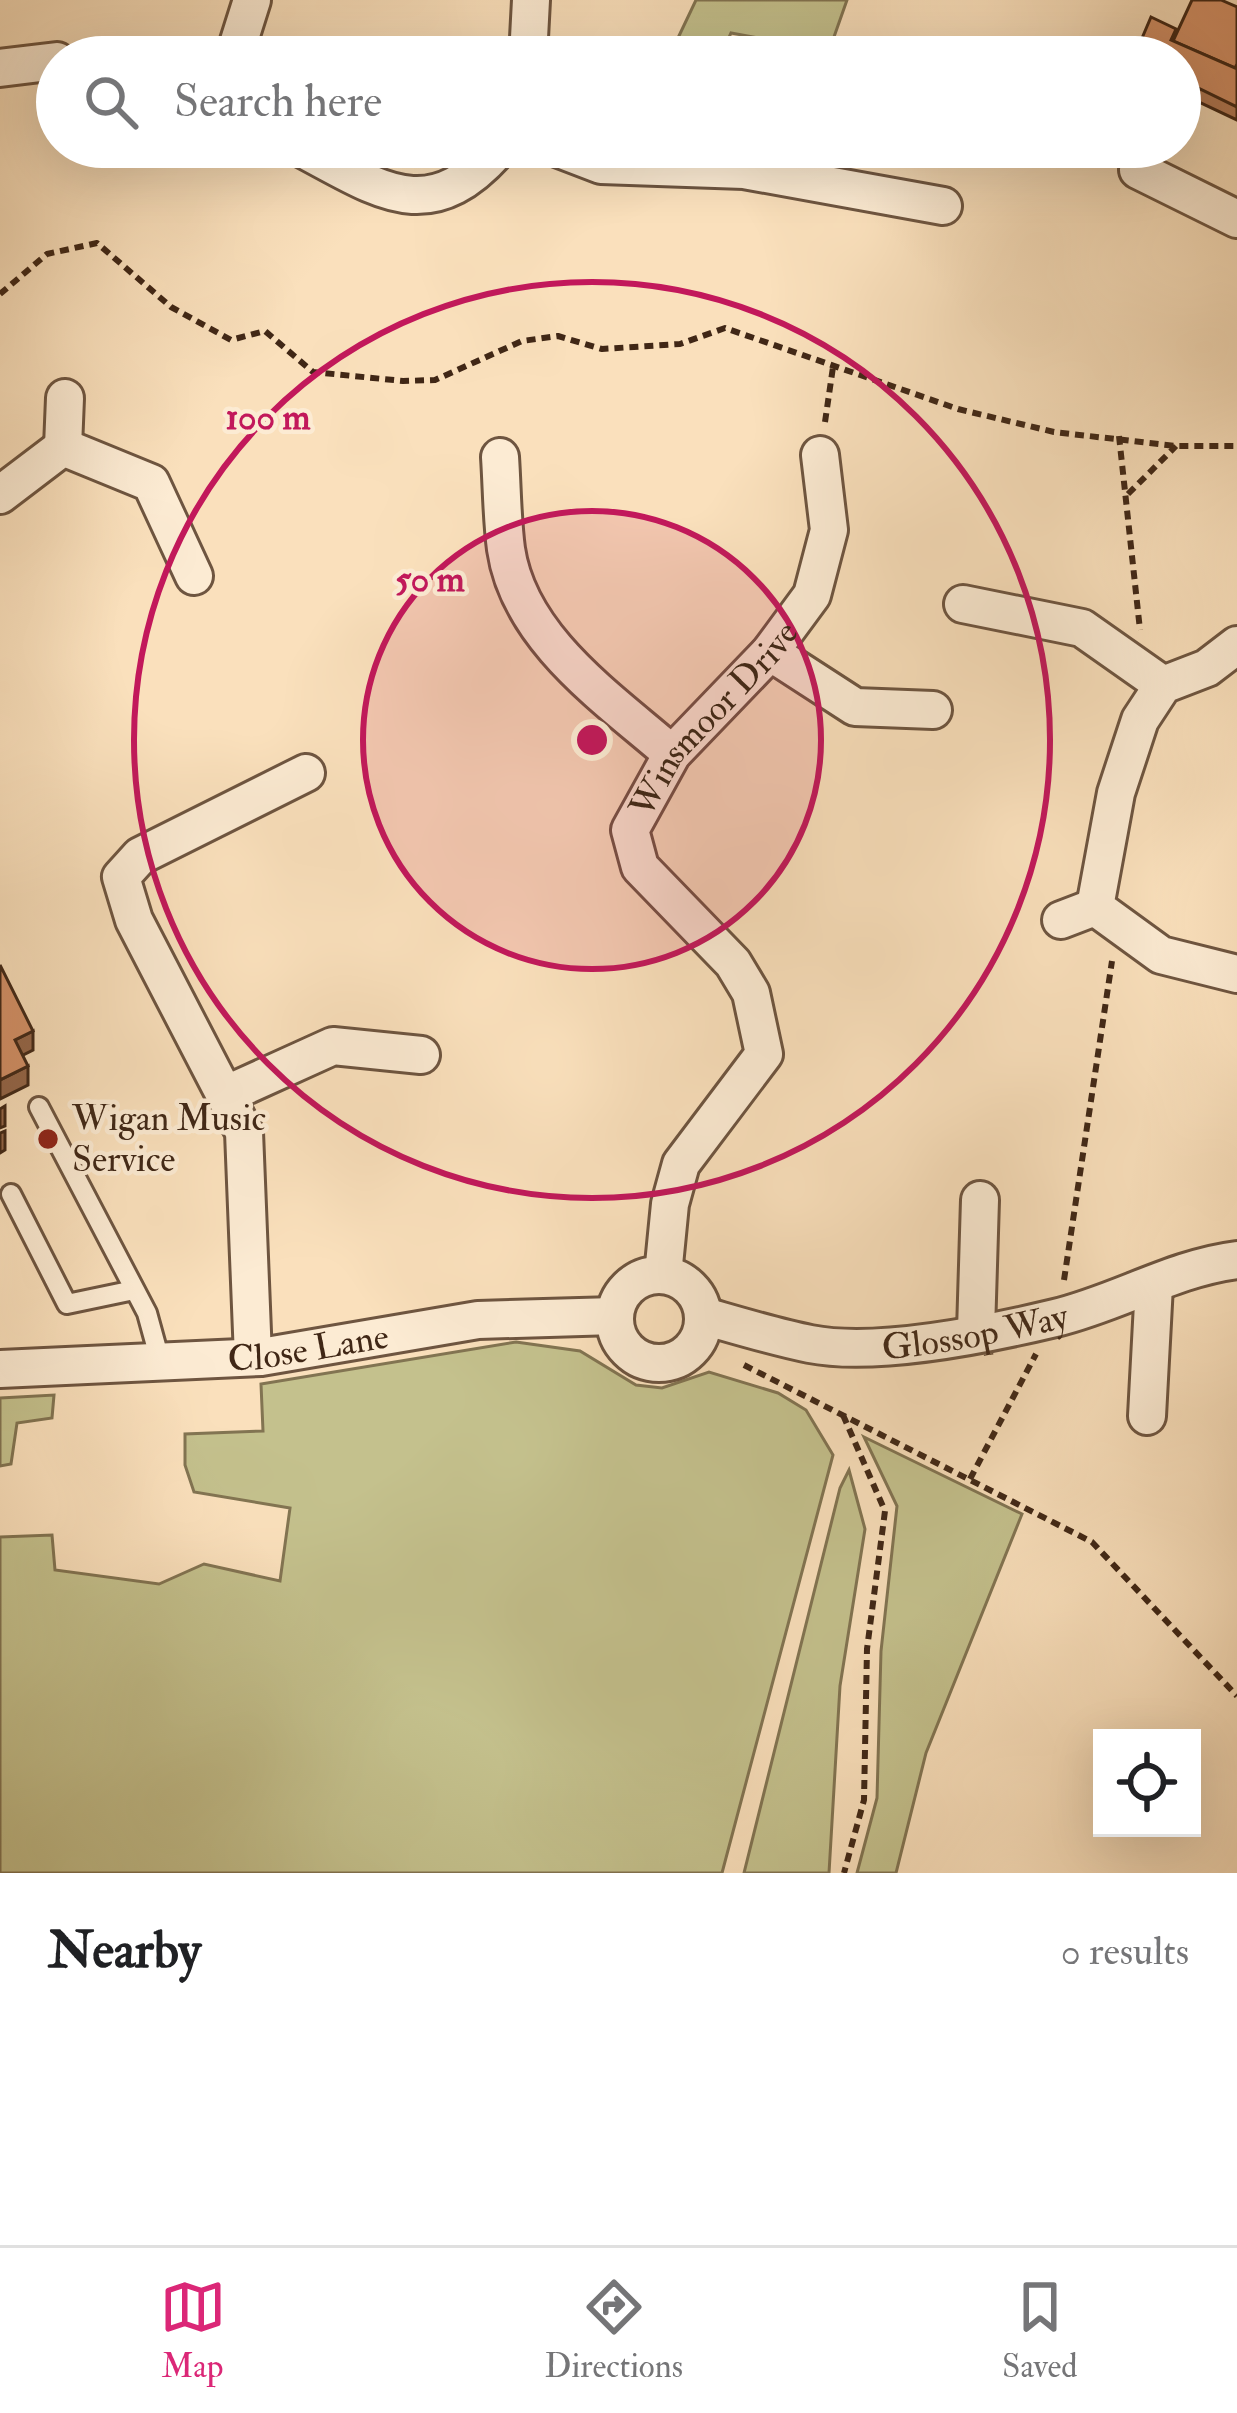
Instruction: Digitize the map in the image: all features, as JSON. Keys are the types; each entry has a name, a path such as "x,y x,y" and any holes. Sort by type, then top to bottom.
{"street":[{"path":"241,36 252,0"},
{"path":"529,36 531,0"},
{"path":"1,64 36,62"},
{"path":"339,168 392,196 447,194 482,168"},
{"path":"687,168 744,170 943,206"},
{"path":"1138,170 1237,219"},
{"path":"63,447 65,398"},
{"path":"0,495 63,447"},
{"path":"63,447 151,483 194,576"},
{"name":"Winsmoor Drive","path":"663,1275 670,1204 681,1165 764,1054 751,993 733,963 640,867 630,830 672,754 770,652 812,595 829,530 820,455"},
{"path":"500,457 506,553 521,600 569,664 672,754"},
{"path":"963,604 1082,628 1153,677 1207,668 1237,646"},
{"path":"770,652 855,706 933,710"},
{"path":"1153,677 1116,793 1091,918 1161,956 1237,974"},
{"path":"253,1357 244,1132 134,920 121,877 140,856 306,773"},
{"path":"225,1095 333,1046 421,1055"},
{"path":"976,1331 963,1250 980,1200"},
{"name":"Glossop Way","path":"701,1329 854,1348 906,1346 1055,1318 1154,1285 1192,1265 1237,1260"},
{"path":"663,1275 695,1292 701,1329 676,1360 646,1362 623,1344 615,1316 618,1303 636,1281 663,1275"},
{"path":"1147,1416 1154,1285"},
{"name":"Close Lane","path":"0,1369 253,1357 478,1320 615,1316"}],"lane":[{"path":"39,1107 134,1290 160,1364"},
{"path":"11,1194 67,1304 134,1290"}],"path":[{"path":"0,294 47,254 98,243 171,307 231,340 265,332 314,372 435,380 522,340 558,336 602,349 661,345 725,328 958,410 1054,432 1175,446 1237,446"},
{"path":"820,455 833,367"},
{"path":"1119,436 1153,677"},
{"path":"1128,494 1175,446"},
{"path":"970,1479 1055,1318 1070,1257 1091,918"},
{"path":"701,1329 842,1412 1092,1542 1237,1696"},
{"path":"842,1412 885,1510 867,1649 864,1800 844,1873"}],"shaded area":[{"path":"696,0 847,0 834,36 679,36"},
{"path":"516,1342 580,1351 636,1385 662,1388 709,1372 778,1393 806,1410 833,1455 722,1873 0,1873 0,1537 52,1535 55,1570 159,1584 204,1564 280,1581 290,1508 194,1492 185,1465 185,1434 263,1431 261,1384"},
{"path":"54,1395 52,1418 17,1423 11,1464 0,1466 0,1398"},
{"path":"864,1437 1022,1514 926,1753 896,1873 857,1873 877,1798 881,1651 897,1506"},
{"path":"849,1470 865,1529 840,1686 829,1873 744,1873 840,1488"}],"building":[{"path":"1192,0 1221,0 1237,7 1235,68 1201,53 1201,36 1175,36"},
{"path":"1151,17 1176,29 1173,36 1143,36"},
{"path":"1201,53 1237,69 1237,107 1201,89"},
{"path":"0,965 33,1031 15,1040 28,1066 0,1080"}],"place":[{"name":"Wigan Music Service","path":"48,1139"}]}
